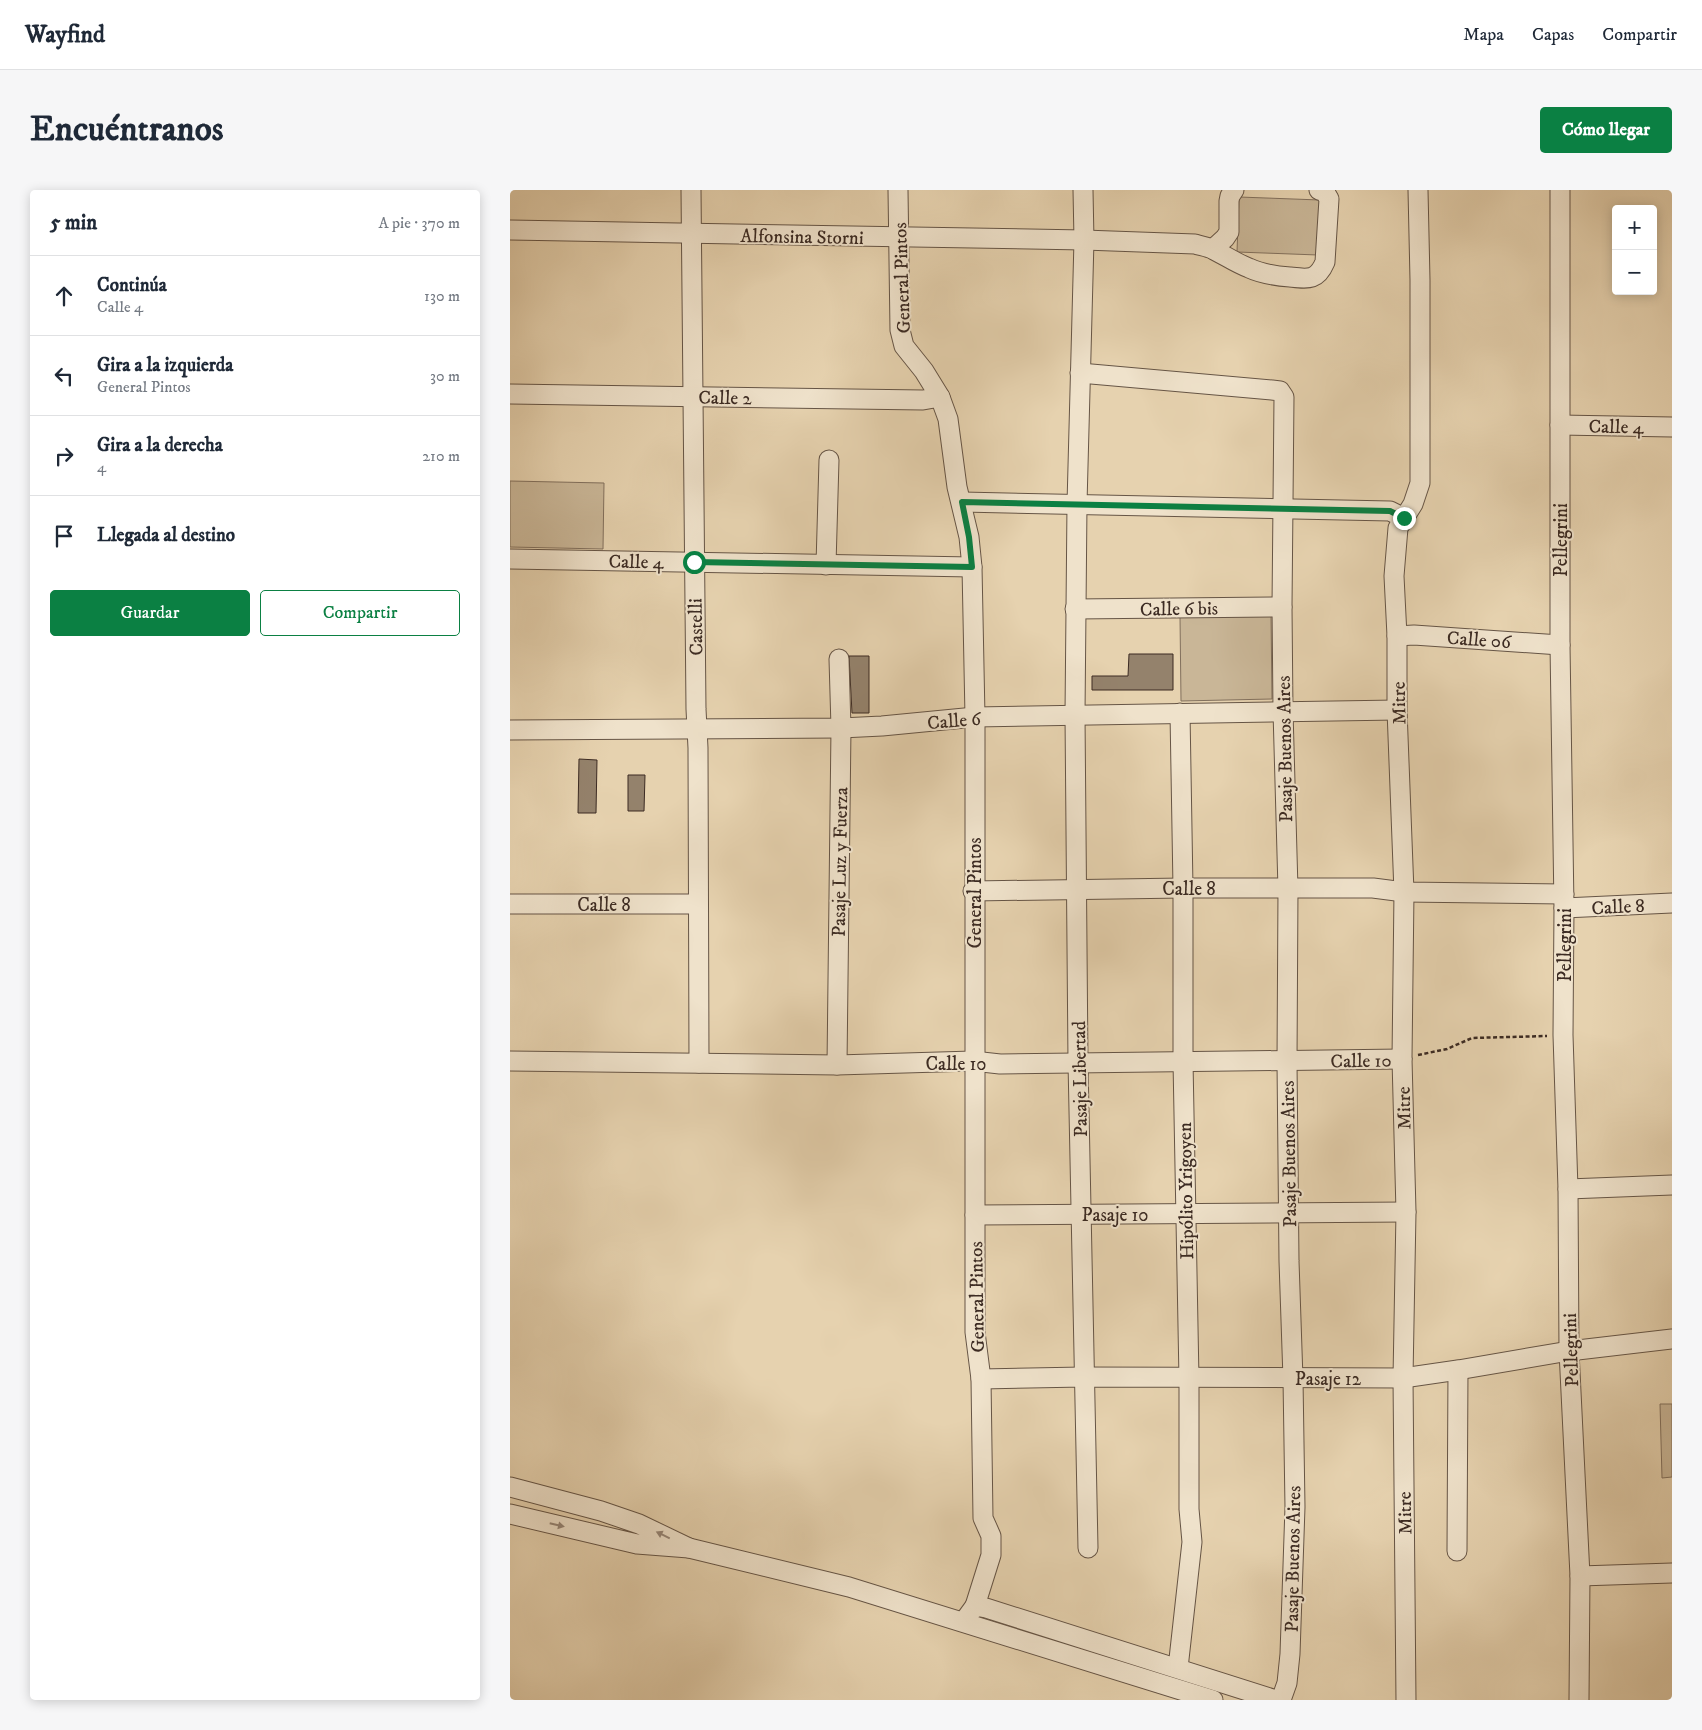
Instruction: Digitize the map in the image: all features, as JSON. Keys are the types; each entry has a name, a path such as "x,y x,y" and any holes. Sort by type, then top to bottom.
{"street":[{"name":"Castelli","path":"691,190 694,562 698,748 698,1063"},
{"name":"General Pintos","path":"898,190 900,330 904,346 924,371 940,397 948,419 957,487 969,537 972,567 975,717 974,1332 981,1380 984,1518 991,1536 991,1555 974,1606 963,1623"},
{"name":"Pasaje Libertad","path":"1083,190 1084,240 1075,609 1075,715 1078,1062 1088,1548"},
{"path":"1213,249 1226,238 1228,232 1229,201 1234,190"},
{"name":"Alfonsina Storni","path":"510,230 1084,240 1196,244 1213,249 1249,268 1272,276 1309,279 1322,269 1325,262 1329,199 1325,192 1320,190"},
{"name":"Mitre","path":"1406,1700 1403,1378 1406,1212 1402,1059 1404,892 1397,710 1394,558 1396,536 1413,504 1420,483 1418,190"},
{"name":"Pellegrini","path":"1560,190 1560,645 1564,901 1563,1036 1568,1189 1569,1351 1580,1576 1579,1700"},
{"name":"Pasaje Buenos Aires","path":"1080,373 1280,391 1284,397 1282,607 1288,889 1287,1062 1294,1507 1290,1654 1287,1683 1282,1700"},
{"name":"Calle 2","path":"510,394 923,400 940,397"},
{"name":"Calle 4","path":"1560,425 1672,427"},
{"path":"826,565 829,460"},
{"path":"962,502 1390,511 1404,518"},
{"name":"Calle 4","path":"510,559 972,567"},
{"name":"Calle 6 bis","path":"1075,609 1282,607"},
{"name":"Calle 06","path":"1397,636 1414,635 1560,645"},
{"name":"Pasaje Luz y Fuerza","path":"837,1065 841,728 839,659"},
{"name":"Calle 6","path":"510,730 841,728 975,717 1397,710"},
{"name":"Hipólito Yrigoyen","path":"1178,1668 1192,1542 1189,1509 1180,713"},
{"name":"Calle 8","path":"974,891 1374,888 1404,892 1564,901 1672,903"},
{"name":"Calle 8","path":"510,904 698,904"},
{"name":"Calle 10","path":"510,1061 837,1065 974,1061 1000,1064 1183,1061 1287,1062 1402,1059"},
{"path":"1568,1189 1672,1185"},
{"name":"Pasaje 10","path":"975,1215 1406,1212"},
{"name":"Pasaje 12","path":"981,1380 1083,1377 1189,1379 1403,1378 1569,1351 1672,1339"},
{"path":"1457,1551 1458,1370"},
{"path":"510,1487 602,1511 639,1524 689,1548"},
{"path":"510,1514 637,1544 689,1548 850,1587 1213,1700"},
{"path":"1580,1576 1672,1573"},
{"path":"974,1606 986,1608 1276,1700"}],"path":[{"path":"1402,1059 1447,1048 1472,1038 1563,1036"}],"shaded area":[{"path":"1239,197 1320,200 1318,255 1237,252"},
{"path":"510,481 604,483 603,549 510,547"},
{"path":"1271,615 1272,699 1181,701 1180,617"},
{"path":"1660,1404 1672,1404 1672,1477 1662,1478"}],"building":[{"path":"1129,654 1173,654 1173,690 1092,690 1092,676 1128,676"},
{"path":"849,656 869,656 869,713 852,713"},
{"path":"579,759 597,760 596,813 578,813"},
{"path":"628,775 645,775 644,811 628,811"}],"route":[{"path":"694,562 972,567 969,537 962,502 1390,511 1404,518"}]}
